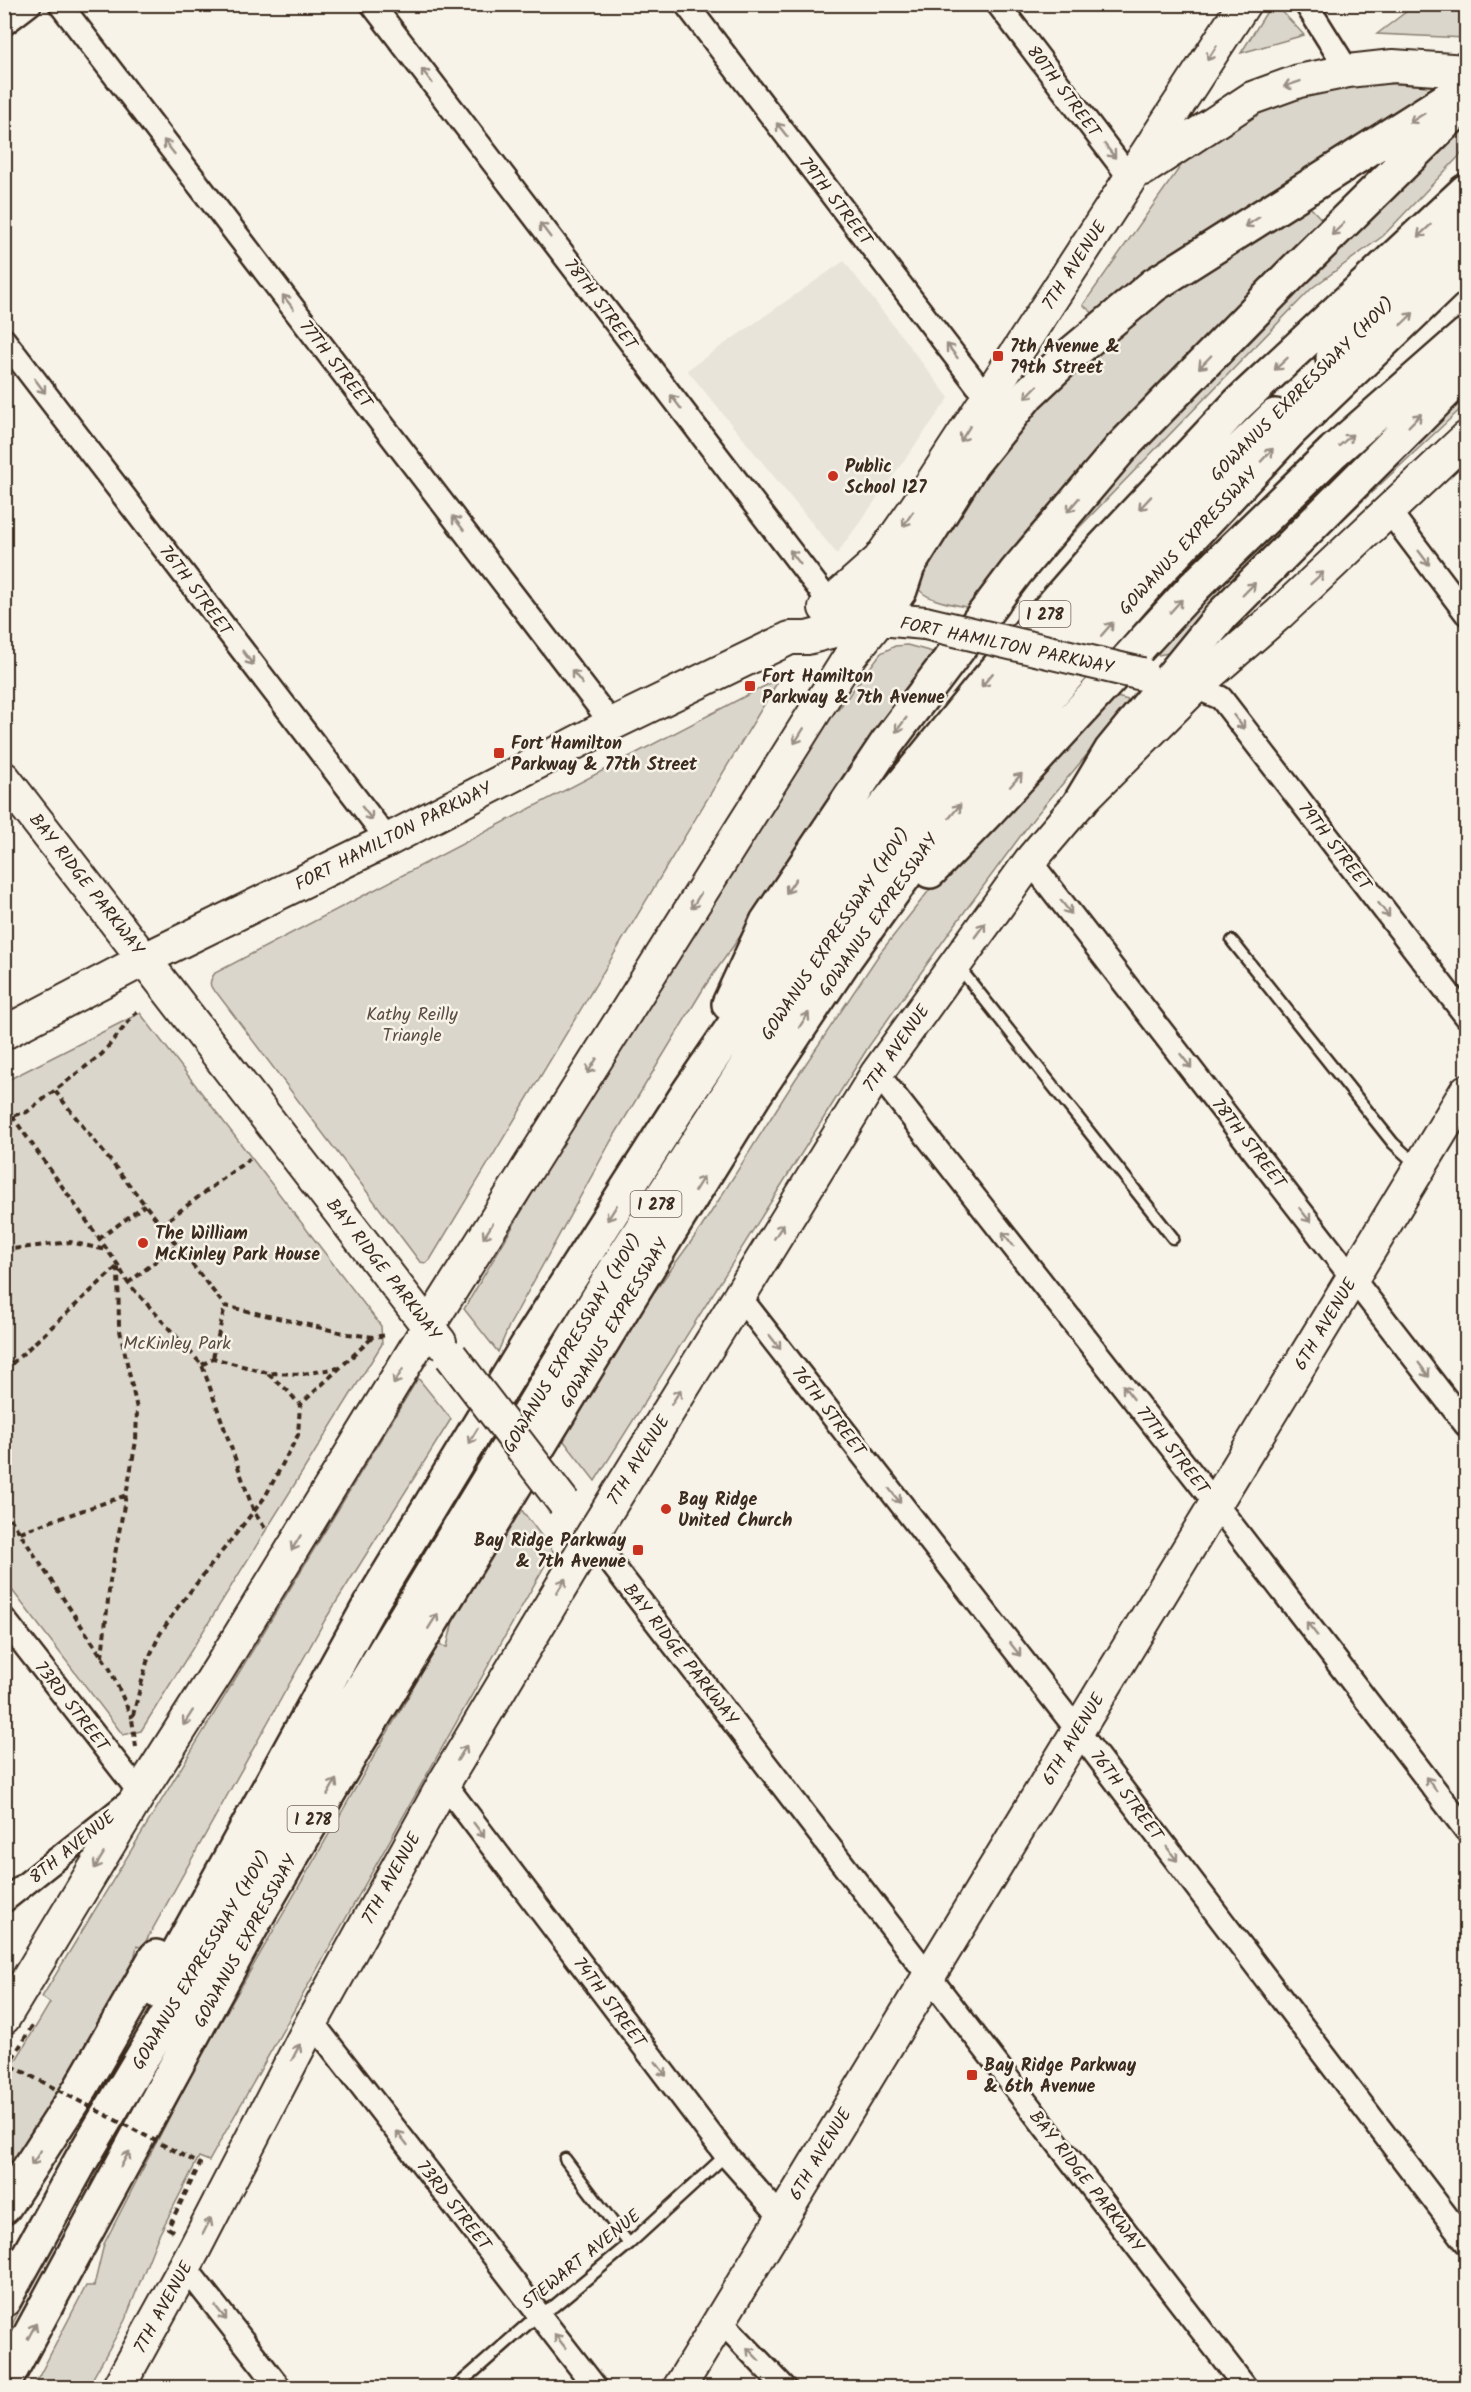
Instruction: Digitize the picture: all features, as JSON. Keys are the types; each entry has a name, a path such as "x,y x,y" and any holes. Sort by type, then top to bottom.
{"highway":[{"path":"880,619 900,590 908,566 981,452 1028,394 1063,361 1154,285 1467,87"},
{"path":"688,1093 767,922 887,743 1016,572 1121,448 1290,275 1467,102"},
{"name":"I 278","path":"4,2256 107,2081 370,1605 530,1341 688,1093 874,820 986,682 1099,552 1238,404 1467,191"},
{"name":"GOWANUS EXPRESSWAY (HOV)","path":"4,2300 89,2148 331,1740 617,1267 814,961 909,826 993,718 1090,607 1214,475 1467,227"},
{"name":"GOWANUS EXPRESSWAY","path":"4,2383 260,1911 355,1747 755,1094 845,959 928,843 1041,705 1157,573 1291,430 1467,262"},
{"path":"845,959 989,810 1195,585 1334,451 1467,335"},
{"path":"1081,801 1111,751 1223,614 1467,370"},
{"path":"830,603 878,593 908,566"},
{"path":"4,2207 80,2091 295,1713 370,1605"}],"main road":[{"name":"7TH AVENUE","path":"794,636 879,560 944,467 1244,4"},
{"path":"1130,178 1252,98 1299,81 1348,71 1393,66 1467,71"},
{"path":"1169,681 1280,614 1467,438"},
{"name":"FORT HAMILTON PARKWAY","path":"4,1033 145,959 388,840 612,724 794,636 807,638 880,619 925,623 1169,681"},
{"path":"5,2017 140,1793 225,1659 428,1327 848,658 880,619"},
{"name":"BAY RIDGE PARKWAY","path":"4,778 591,1537"},
{"name":"7TH AVENUE","path":"118,2388 185,2267 312,2022 444,1784 591,1537 877,1072 1030,861 1081,801"},
{"name":"6TH AVENUE","path":"679,2388 1467,1091"}],"street":[{"path":"4,24 30,4"},
{"name":"77TH STREET","path":"60,4 612,724"},
{"name":"78TH STREET","path":"372,4 830,603"},
{"name":"79TH STREET","path":"686,4 987,398"},
{"name":"80TH STREET","path":"998,4 1130,178"},
{"path":"1306,4 1348,71"},
{"name":"76TH STREET","path":"4,340 388,840"},
{"path":"1389,511 1467,613"},
{"name":"79TH STREET","path":"1169,681 1221,699 1467,1016"},
{"name":"78TH STREET","path":"1030,861 1467,1425"},
{"name":"77TH STREET","path":"877,1072 1215,1503 1467,1830"},
{"name":"76TH STREET","path":"739,1296 1078,1731 1467,2242"},
{"name":"BAY RIDGE PARKWAY","path":"591,1537 1246,2388"},
{"name":"73RD STREET","path":"4,1619 140,1793"},
{"name":"74TH STREET","path":"444,1784 726,2155 781,2217"},
{"name":"8TH AVENUE","path":"4,1901 140,1793"},
{"name":"73RD STREET","path":"312,2022 596,2388"},
{"path":"185,2267 280,2388"},
{"path":"720,2320 785,2388"}],"lane":[{"path":"1232,941 1393,1143 1420,1168"},
{"path":"956,964 1173,1238"},
{"name":"STEWART AVENUE","path":"455,2388 539,2314 554,2306 628,2244 726,2155"},
{"path":"565,2159 628,2244"}],"path":[{"path":"4,1118 27,1112 102,1054 139,1009"},
{"path":"55,1090 225,1306 348,1334 373,1337 387,1335"},
{"path":"12,1116 118,1265 128,1283 202,1365 254,1512 267,1532"},
{"path":"161,1225 252,1157"},
{"path":"99,1239 145,1205"},
{"path":"4,1250 70,1242 107,1250"},
{"path":"128,1283 177,1245"},
{"path":"4,1371 118,1265"},
{"path":"102,1658 110,1581 128,1495 136,1441 137,1409 119,1326 118,1265"},
{"path":"202,1365 213,1358 225,1306"},
{"path":"132,1719 147,1662 160,1634 178,1607 265,1497 298,1435 300,1405 373,1337"},
{"path":"213,1358 268,1373 303,1374 340,1368"},
{"path":"268,1373 300,1405"},
{"path":"20,1532 128,1495"},
{"path":"4,1509 110,1669 132,1719 136,1747"},
{"path":"12,2066 200,2164 168,2228 173,2231"}],"shaded area":[{"name":"Public School 127","path":"844,261 949,398 837,554 687,370"}],"green space":[{"path":"1271,5 1276,5 1304,35 1241,53"},
{"path":"1415,5 1466,5 1466,38 1377,34"},
{"path":"1376,83 1434,86 1094,314 1083,305 1187,157 1285,96 1333,86"},
{"path":"1466,128 1466,149 1383,236 1312,288 999,610 1060,534 1340,244"},
{"path":"1309,206 1326,224 1014,548 971,608 940,601 920,591 918,578 920,571 1023,416 1086,356 1165,298"},
{"path":"1466,346 1174,652 1158,655 1144,652"},
{"path":"1466,382 1466,404 1272,586"},
{"path":"907,645 940,654 705,986 611,1141 509,1326 498,1352 464,1309 609,1064 827,708 838,710 881,653 895,646"},
{"name":"Kathy Reilly Triangle","path":"780,678 430,1260 426,1263 420,1262 212,988 210,984 213,976"},
{"path":"1105,694 1132,701 1033,819 869,1046 595,1481 560,1436 623,1335 701,1228 795,1080 880,953 942,874"},
{"name":"McKinley Park","path":"140,1013 381,1326 382,1344 141,1731 123,1735 5,1581 4,1082"},
{"path":"418,1378 451,1419 325,1620 142,1948 137,1946 128,1986 98,2044 5,2175 5,2067 10,2070 50,2003 42,1997"},
{"path":"517,1504 553,1551 209,2161 199,2157 157,2239 125,2320 88,2387 33,2388 86,2286 94,2286 104,2244 200,2058 438,1645 447,1647 455,1612"},
{"path":"71,2212 5,2338 5,2311"}],"place":[{"name":"7th Avenue & 79th Street","path":"998,356"},
{"name":"Public School 127","path":"833,476"},
{"name":"Fort Hamilton Parkway & 7th Avenue","path":"750,686"},
{"name":"Fort Hamilton Parkway & 77th Street","path":"499,753"},
{"name":"The William McKinley Park House","path":"143,1243"},
{"name":"Bay Ridge United Church","path":"666,1509"},
{"name":"Bay Ridge Parkway & 7th Avenue","path":"638,1550"},
{"name":"Bay Ridge Parkway & 6th Avenue","path":"972,2075"}]}
